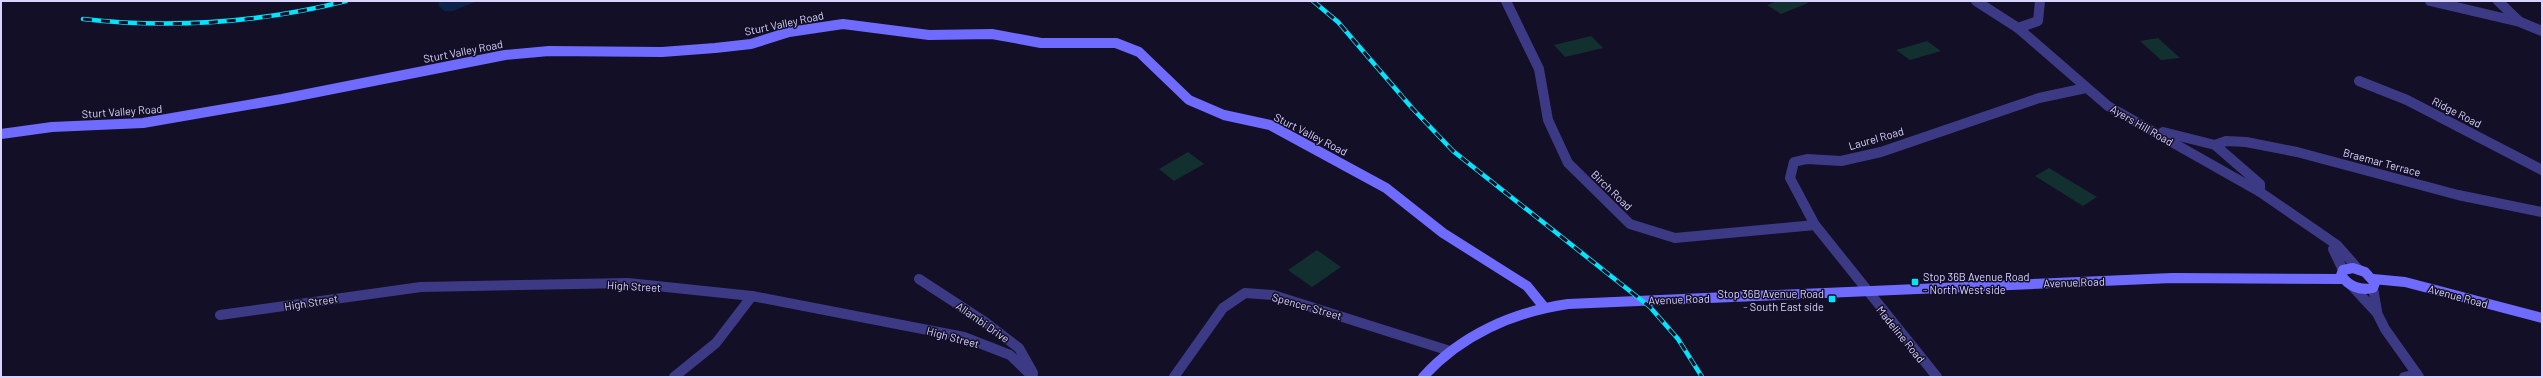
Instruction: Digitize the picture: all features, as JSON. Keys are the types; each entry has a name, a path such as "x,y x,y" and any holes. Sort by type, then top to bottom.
{"street":[{"name":"Birch Road","path":"1506,1 1539,69 1548,120 1568,163 1630,224 1675,238 1815,225"},
{"name":"Ayers Hill Road","path":"1976,1 2018,28 2108,106 2260,192 2319,232 2336,246 2359,270"},
{"path":"2018,28 2038,21 2040,1"},
{"path":"2430,1 2520,22 2542,31"},
{"path":"2498,1 2520,22"},
{"name":"Sturt Valley Road","path":"1,134 52,127 143,123 282,99 506,55 549,51 662,52 715,48 751,44 790,32 843,24 883,27 929,35 992,34 1041,43 1116,43 1140,52 1189,100 1224,115 1270,125 1386,188 1443,234 1527,286 1544,307"},
{"name":"Ridge Road","path":"2358,81 2407,100 2542,170"},
{"name":"Laurel Road","path":"1866,291 1815,225 1790,178 1794,162 1807,159 1841,161 1881,152 2039,98 2086,88"},
{"name":"Braemar Terrace","path":"2144,126 2192,141 2215,145 2226,141 2246,142 2297,152 2458,195 2542,212"},
{"path":"2215,145 2260,184 2260,192"},
{"name":"Ayers Hill Road","path":"2319,232 2338,257 2343,274"},
{"path":"2359,270 2373,284 2377,314"},
{"name":"Avenue Road","path":"1423,377 1450,350 1524,312 1544,307 1638,300 2172,278 2343,274 2359,270"},
{"path":"2343,274 2352,286 2362,294 2377,314 2385,329 2418,375 2404,377"},
{"name":"Allambi Drive","path":"919,279 985,322 1019,348 1034,377"},
{"name":"Avenue Road","path":"2352,286 2364,290 2373,284 2405,282 2542,318"},
{"name":"High Street","path":"220,315 421,287 628,284 752,296 964,337 1010,355 1034,377"},
{"name":"Madeline Road","path":"1866,291 1937,377"},
{"name":"Spencer Street","path":"1174,377 1223,308 1245,293 1273,295 1450,350"},
{"path":"674,377 716,343 752,296"}],"green space":[{"path":"1777,1 1805,1 1808,3 1781,14 1767,5"},
{"path":"1591,36 1603,48 1565,57 1554,45"},
{"path":"2158,38 2180,58 2161,60 2140,41"},
{"path":"1927,41 1941,51 1910,60 1896,50"},
{"path":"1188,152 1204,164 1174,181 1159,169"},
{"path":"2049,168 2097,197 2083,206 2035,176"},
{"path":"1317,250 1341,267 1312,287 1288,270"}],"water":[{"path":"477,1 453,11 444,11 438,5 439,2"}],"railway":[{"path":"83,19 150,24 215,22 280,14 346,1"},
{"path":"1313,1 1338,22 1412,108 1453,151 1650,307 1678,339 1702,377"}],"place":[{"name":"Stop 36B Avenue Road - North West side","path":"1915,282"},
{"name":"Stop 36B Avenue Road - South East side","path":"1832,299"}]}
